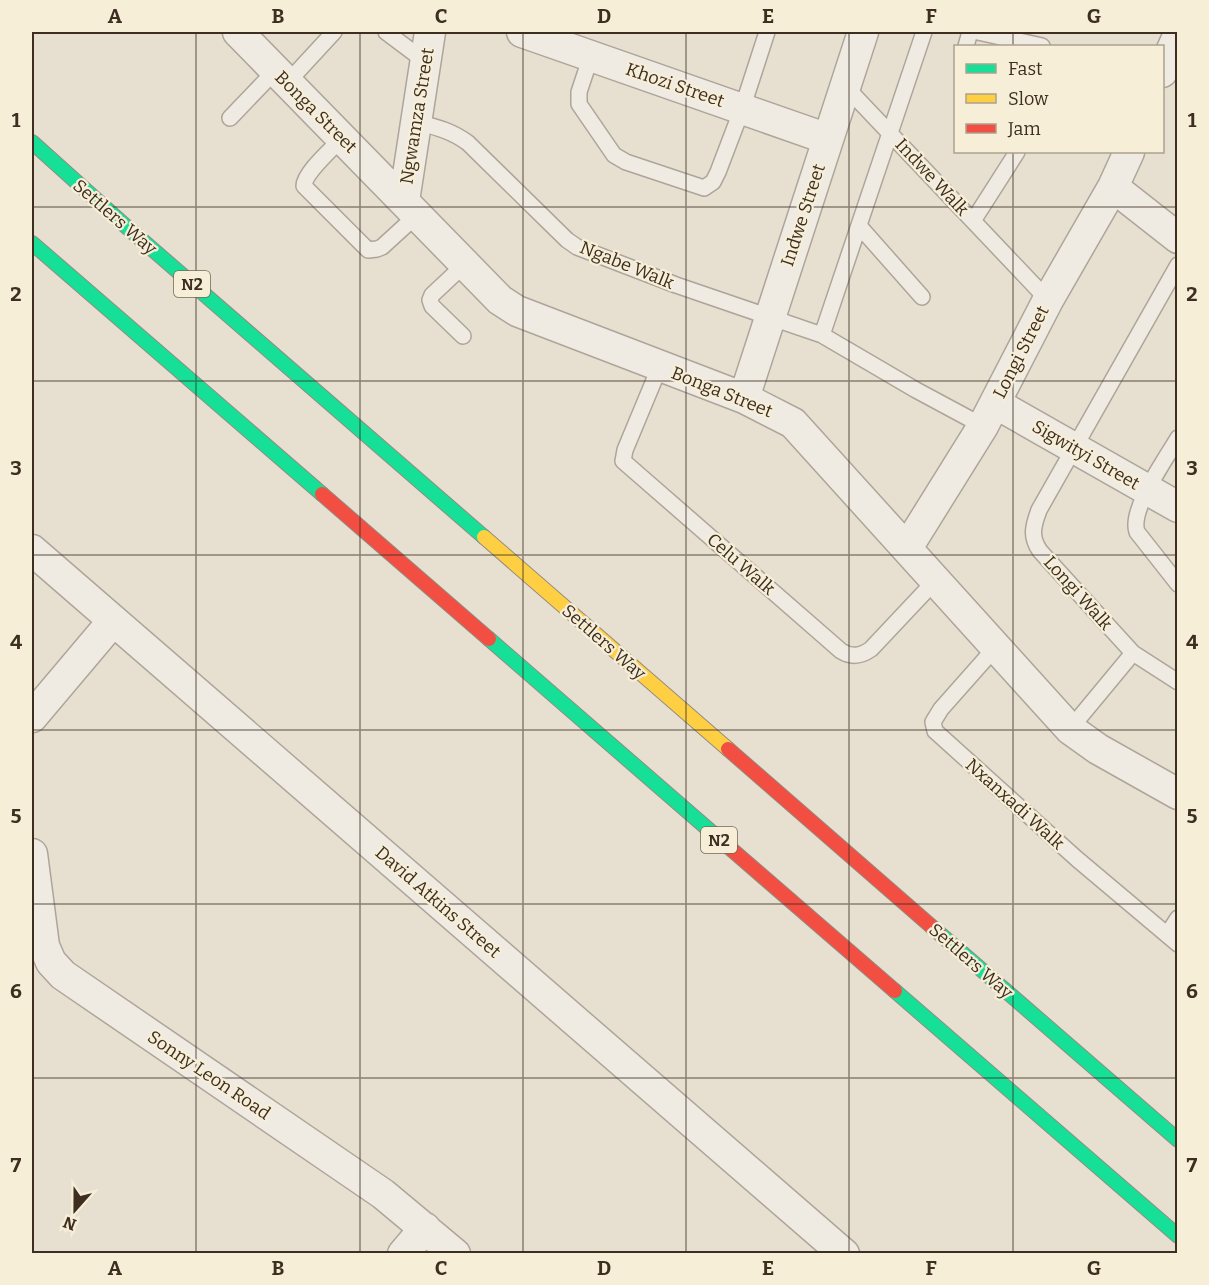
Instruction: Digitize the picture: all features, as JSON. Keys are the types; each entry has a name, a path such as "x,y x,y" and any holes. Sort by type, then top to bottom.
{"highway":[{"name":"Settlers Way","path":"32,142 130,230 1178,1140"},
{"name":"N2","path":"32,243 1178,1236"},
{"path":"1133,1198 1178,1244"}],"street":[{"name":"Bonga Street","path":"238,32 500,300 517,311 744,398 793,423 1070,729 1098,749 1178,794"},
{"name":"Ngwamza Street","path":"411,208 417,122 430,32"},
{"name":"Indwe Street","path":"744,398 863,32"},
{"name":"Khozi Street","path":"539,34 591,56 828,139"},
{"path":"1164,68 1178,36"},
{"name":"Longi Street","path":"907,548 989,414 1048,300 1113,187 1129,153"},
{"path":"1113,187 1178,238"},
{"name":"Sigwityi Street","path":"989,414 1074,449 1178,507"},
{"name":"David Atkins Street","path":"32,550 844,1254"},
{"path":"32,717 113,621"},
{"name":"Sonny Leon Road","path":"32,854 44,946 51,962 63,975 383,1194 455,1254"},
{"path":"403,1254 425,1228"}],"lane":[{"path":"230,117 334,32"},
{"path":"386,32 426,62"},
{"path":"591,56 579,92 579,104 609,149 619,159 704,188 713,182 742,109 767,32"},
{"name":"Indwe Walk","path":"822,335 924,32"},
{"path":"978,32 1037,45"},
{"name":"Indwe Walk","path":"845,86 1048,300"},
{"name":"Ngabe Walk","path":"417,122 442,128 468,142 577,247 676,285 822,335 915,390 989,414"},
{"path":"342,138 310,172 304,186 368,250 382,247 411,208"},
{"name":"Indwe Walk","path":"973,221 1016,153"},
{"path":"860,227 922,297"},
{"path":"463,336 432,306 430,300 438,289 464,265"},
{"path":"1074,449 1178,265"},
{"name":"Celu Walk","path":"660,366 627,443 623,461 841,651 850,655 862,655 871,649 935,581"},
{"path":"1178,438 1137,512 1135,527 1178,584"},
{"name":"Longi Walk","path":"1074,449 1039,510 1034,523 1034,543 1133,653 1178,681"},
{"name":"Nxanxadi Walk","path":"995,648 941,709 933,722 935,731 1077,859 1172,940"},
{"path":"1070,729 1133,653"},
{"path":"1172,940 1178,918"}],"traffic: fast":[{"path":"32,142 484,537"},
{"path":"32,243 322,494"},
{"path":"489,639 716,836"},
{"path":"939,933 1178,1140"},
{"path":"895,991 1178,1236"}],"traffic: slow":[{"path":"484,537 728,749"}],"traffic: jam":[{"path":"322,494 489,639"},
{"path":"728,749 939,933"},
{"path":"716,836 895,991"}]}
